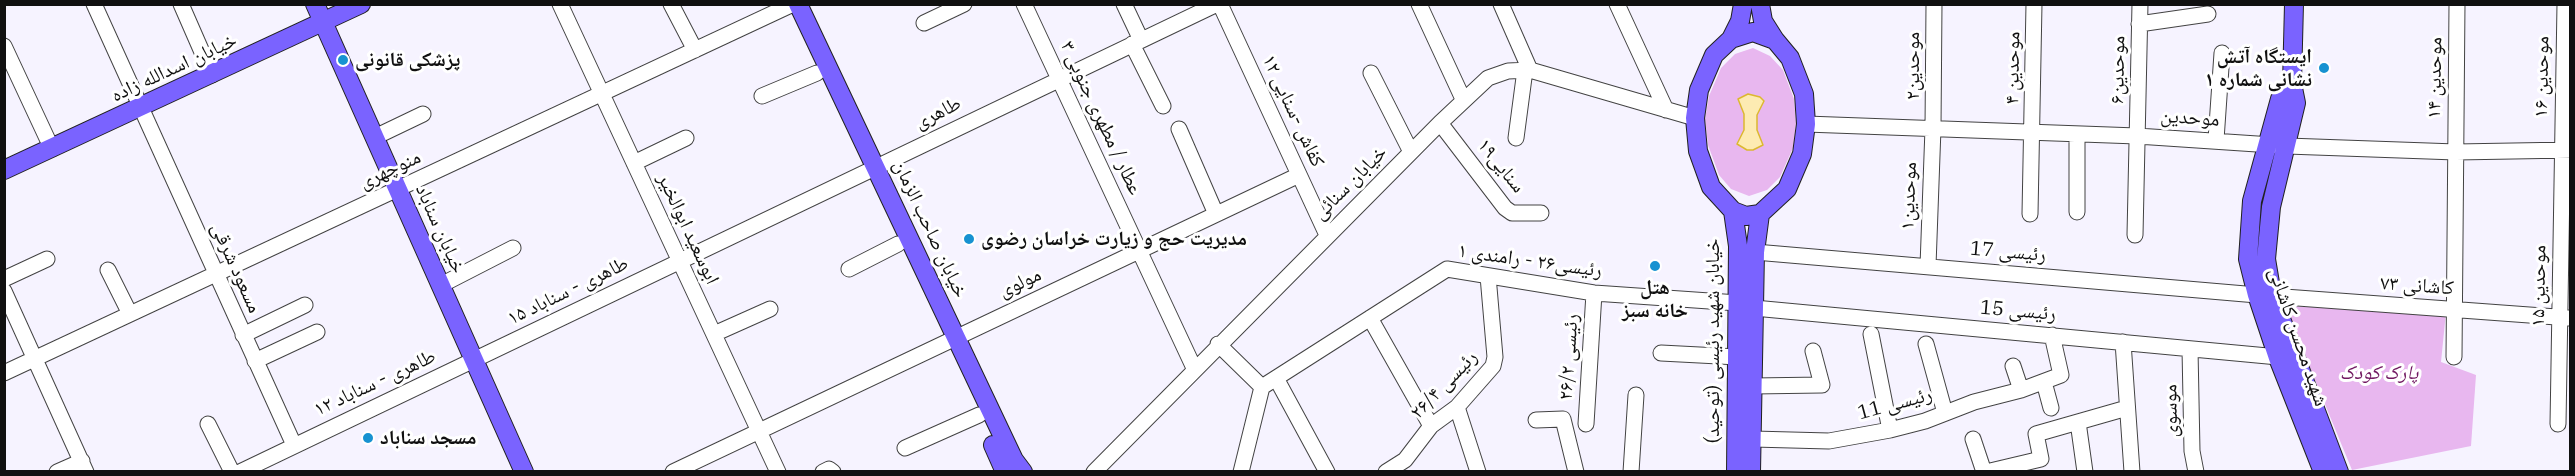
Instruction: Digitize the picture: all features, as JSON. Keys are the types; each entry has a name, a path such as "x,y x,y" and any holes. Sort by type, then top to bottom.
{"main road":[{"name":"خیابان اسدالله زاده","path":"4,170 142,108 361,4"},
{"path":"1743,4 1740,21 1731,39 1714,55 1705,74 1699,90 1695,118 1698,151 1702,168 1711,187 1734,211 1746,216 1760,214 1787,189 1802,154 1806,124 1804,93 1799,77 1790,58 1763,21 1760,4"},
{"name":"شهید محسن کاشانی","path":"2294,4 2292,83 2280,99 2278,146 2264,295 2323,471"},
{"name":"خیابان سناباد","path":"316,5 524,471"},
{"path":"277,45 304,23 316,5"},
{"name":"خیابان صاحب الزمان","path":"790,5 817,73 869,169 898,244 1014,460 1023,471"},
{"name":"خیابان صاحب الزمان","path":"790,5 950,339 979,415 1005,471"},
{"path":"1731,39 1753,32 1775,40"},
{"name":"خیابان شهید رئیسی (توحید)","path":"1734,211 1754,386 1751,471"},
{"name":"خیابان شهید رئیسی (توحید)","path":"1736,471 1738,357 1760,214"},
{"path":"2287,358 2339,471"}],"street":[{"name":"مسعود شرقی","path":"94,4 294,445"},
{"path":"181,4 212,75"},
{"name":"ابوسعید ابوالخیر","path":"560,4 778,471"},
{"path":"671,4 695,50"},
{"path":"924,23 964,4"},
{"name":"عطار / مطهری جنوبی ۳","path":"1024,4 1194,368"},
{"path":"1125,4 1136,42 1163,106"},
{"name":"طاهری","path":"680,261 1218,4"},
{"name":"کفاش -سنایی ۱۲","path":"1218,4 1327,236"},
{"path":"1419,4 1463,99"},
{"path":"1502,4 1527,70 1516,138"},
{"path":"1617,4 1666,110"},
{"name":"موحدین۲","path":"1933,128 1934,4"},
{"name":"موحدین ۴","path":"2030,214 2034,4"},
{"name":"موحدین۶","path":"2134,235 2140,4"},
{"name":"موحدین ۱۴","path":"2454,357 2457,4"},
{"name":"موحدین ۱۶","path":"2565,4 2566,150"},
{"name":"منوچهری","path":"4,373 790,5"},
{"path":"2139,24 2208,14"},
{"path":"4,46 52,149"},
{"path":"2216,140 2222,53"},
{"name":"خیابان سنائی","path":"1094,471 1463,99 1488,78 1508,71 1527,70 1695,118"},
{"path":"762,96 817,73"},
{"path":"1371,73 1411,152"},
{"path":"375,137 423,114"},
{"name":"سنایی۱۹","path":"1440,123 1505,207 1512,213 1541,213"},
{"name":"موحدین","path":"1806,124 2137,136 2278,146 2456,152 2566,150"},
{"name":"موحدین۱","path":"1928,266 1933,128"},
{"path":"1179,129 1216,214"},
{"path":"2077,134 2077,212"},
{"path":"634,163 686,138"},
{"name":"موحدین ۱۵","path":"2558,424 2565,317 2566,150"},
{"name":"مولوی","path":"673,471 1299,176"},
{"path":"849,268 898,244"},
{"path":"441,285 513,248"},
{"name":"رئیسی 17","path":"1755,252 2264,295"},
{"path":"4,279 47,259"},
{"name":"طاهری - سناباد ۱۵","path":"474,360 680,261"},
{"name":"رئیسی۲۶ - رامندی ۱","path":"1262,387 1447,269 1594,293 1746,306"},
{"path":"108,270 130,314"},
{"name":"رئیسی ۲۶/۴","path":"1386,471 1405,460 1431,426 1457,407 1495,362 1488,276"},
{"path":"4,291 84,466 57,471"},
{"name":"رئیسی ۲۶/۲","path":"1586,424 1594,293"},
{"name":"کاشانی ۷۳","path":"2264,295 2565,317"},
{"path":"243,335 304,306"},
{"name":"رئیسی 15","path":"1746,306 2287,358"},
{"path":"714,334 770,309"},
{"path":"1370,318 1431,426"},
{"path":"255,361 317,332"},
{"path":"1871,334 1890,430"},
{"path":"2051,408 2044,382 2061,375 2052,335"},
{"path":"2123,342 2132,471"},
{"path":"1218,344 1262,387 1241,471"},
{"path":"1926,344 1946,413"},
{"name":"موسوی","path":"2190,349 2192,451 2196,471"},
{"path":"1754,386 1822,385 1813,351"},
{"path":"1661,353 1738,357"},
{"name":"طاهری - سناباد ۱۲","path":"294,445 474,360"},
{"path":"2013,366 2021,390"},
{"path":"1276,378 1327,471"},
{"name":"رئیسی 11","path":"1753,439 1829,441 1890,430 2044,382"},
{"path":"1631,471 1636,395"},
{"path":"1457,407 1478,471"},
{"path":"1973,439 1985,471 2013,469 2041,459 2036,434 2127,408"},
{"path":"905,448 979,415"},
{"path":"1536,420 1563,419 1576,471"},
{"path":"2078,422 2085,471"},
{"path":"208,424 232,471"},
{"path":"240,471 294,445"},
{"path":"823,471 829,469 833,471"}],"green space":[{"path":"1753,48 1770,56 1783,70 1794,99 1796,123 1793,148 1780,177 1767,190 1749,196 1731,189 1719,175 1708,145 1705,119 1709,96 1721,68 1735,54","holes":["1764,101 1757,115 1757,130 1747,150 1738,144 1744,130 1744,114"]},
{"name":"پارک کودک","path":"2291,306 2446,312 2441,362 2476,375 2471,446 2352,470 2287,312"}],"shaded area":[{"path":"1748,94 1760,97 1764,101 1757,115 1757,130 1763,145 1753,150 1747,150 1737,144 1744,130 1744,114 1738,99"}],"place":[{"name":"پزشکی قانونی","path":"343,60"},
{"name":"ایستگاه آتش نشانی شماره ۱","path":"2324,68"},
{"name":"مدیریت حج و زیارت خراسان رضوی","path":"969,239"},
{"name":"هتل خانه سبز","path":"1655,266"},
{"name":"مسجد سناباد","path":"368,438"}]}
